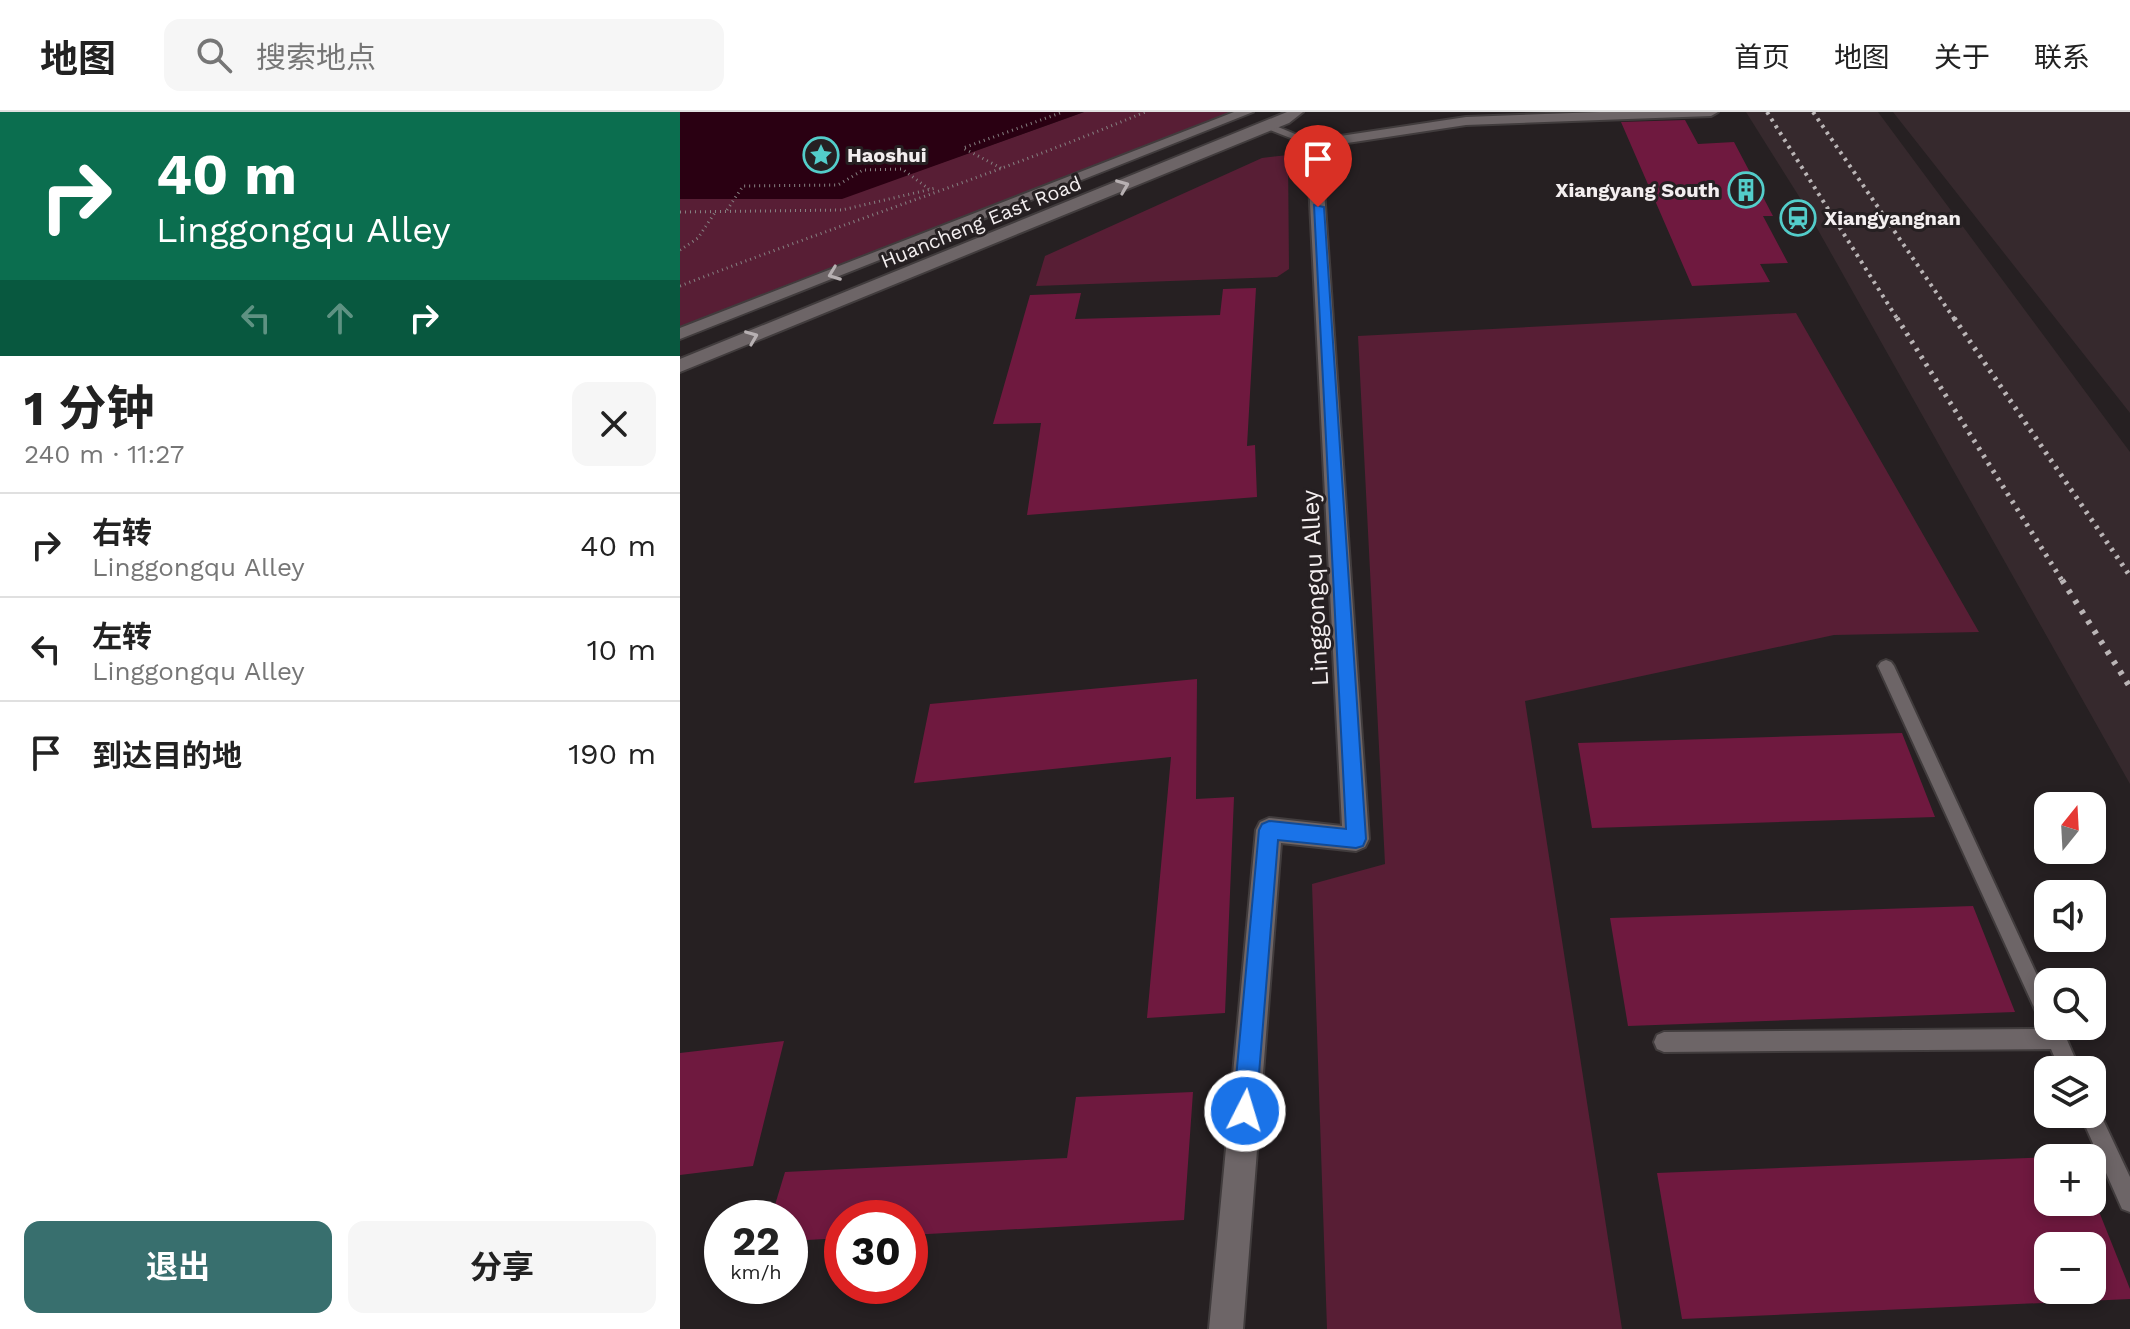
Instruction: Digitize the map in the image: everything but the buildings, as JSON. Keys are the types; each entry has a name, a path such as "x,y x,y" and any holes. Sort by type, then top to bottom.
{"street":[{"name":"Huancheng East Road","path":"680,334 1246,112"},
{"name":"Huancheng East Road","path":"680,366 1296,112"},
{"path":"1314,144 1466,121 1711,112"},
{"name":"Linggongqu Alley","path":"1226,1329 1269,830 1356,839 1314,144"}],"lane":[{"path":"1268,126 1314,144"},
{"path":"1886,666 2034,992"},
{"path":"1664,1042 2034,1030"},
{"path":"2096,1128 2130,1201"}],"path":[{"path":"1002,168 963,148 1063,112"},
{"path":"680,286 833,227 1057,149 1145,112"},
{"path":"726,211 743,186 838,185 863,170 902,169 929,189"},
{"path":"680,212 842,210 967,180"},
{"path":"680,250 698,238 716,211"}],"shaded area":[{"name":"Haoshui","path":"680,112 1084,112 842,199 680,199"},
{"path":"1084,112 1246,112 680,334 680,199 842,198"},
{"name":"Xiangyangnan","path":"1746,112 1878,112 2130,452 2130,784 1800,198"},
{"path":"1893,112 2130,112 2130,413"},
{"path":"1288,155 1289,269 1277,277 1036,286 1045,256 1262,158"},
{"path":"1796,313 1979,632 1834,635 1525,701 1622,1329 1327,1329 1312,884 1385,864 1358,336"}],"railway":[{"path":"1767,112 1898,320"},
{"path":"1813,112 1955,320"},
{"path":"1897,318 2063,582"},
{"path":"1954,318 2130,576"},
{"path":"2062,580 2130,687"}],"place":[{"name":"Haoshui","path":"821,155"},
{"name":"Xiangyang South","path":"1746,190"},
{"name":"Xiangyangnan","path":"1798,218"}],"route":[{"path":"1245,1111 1269,830 1356,839 1318,207"}]}
